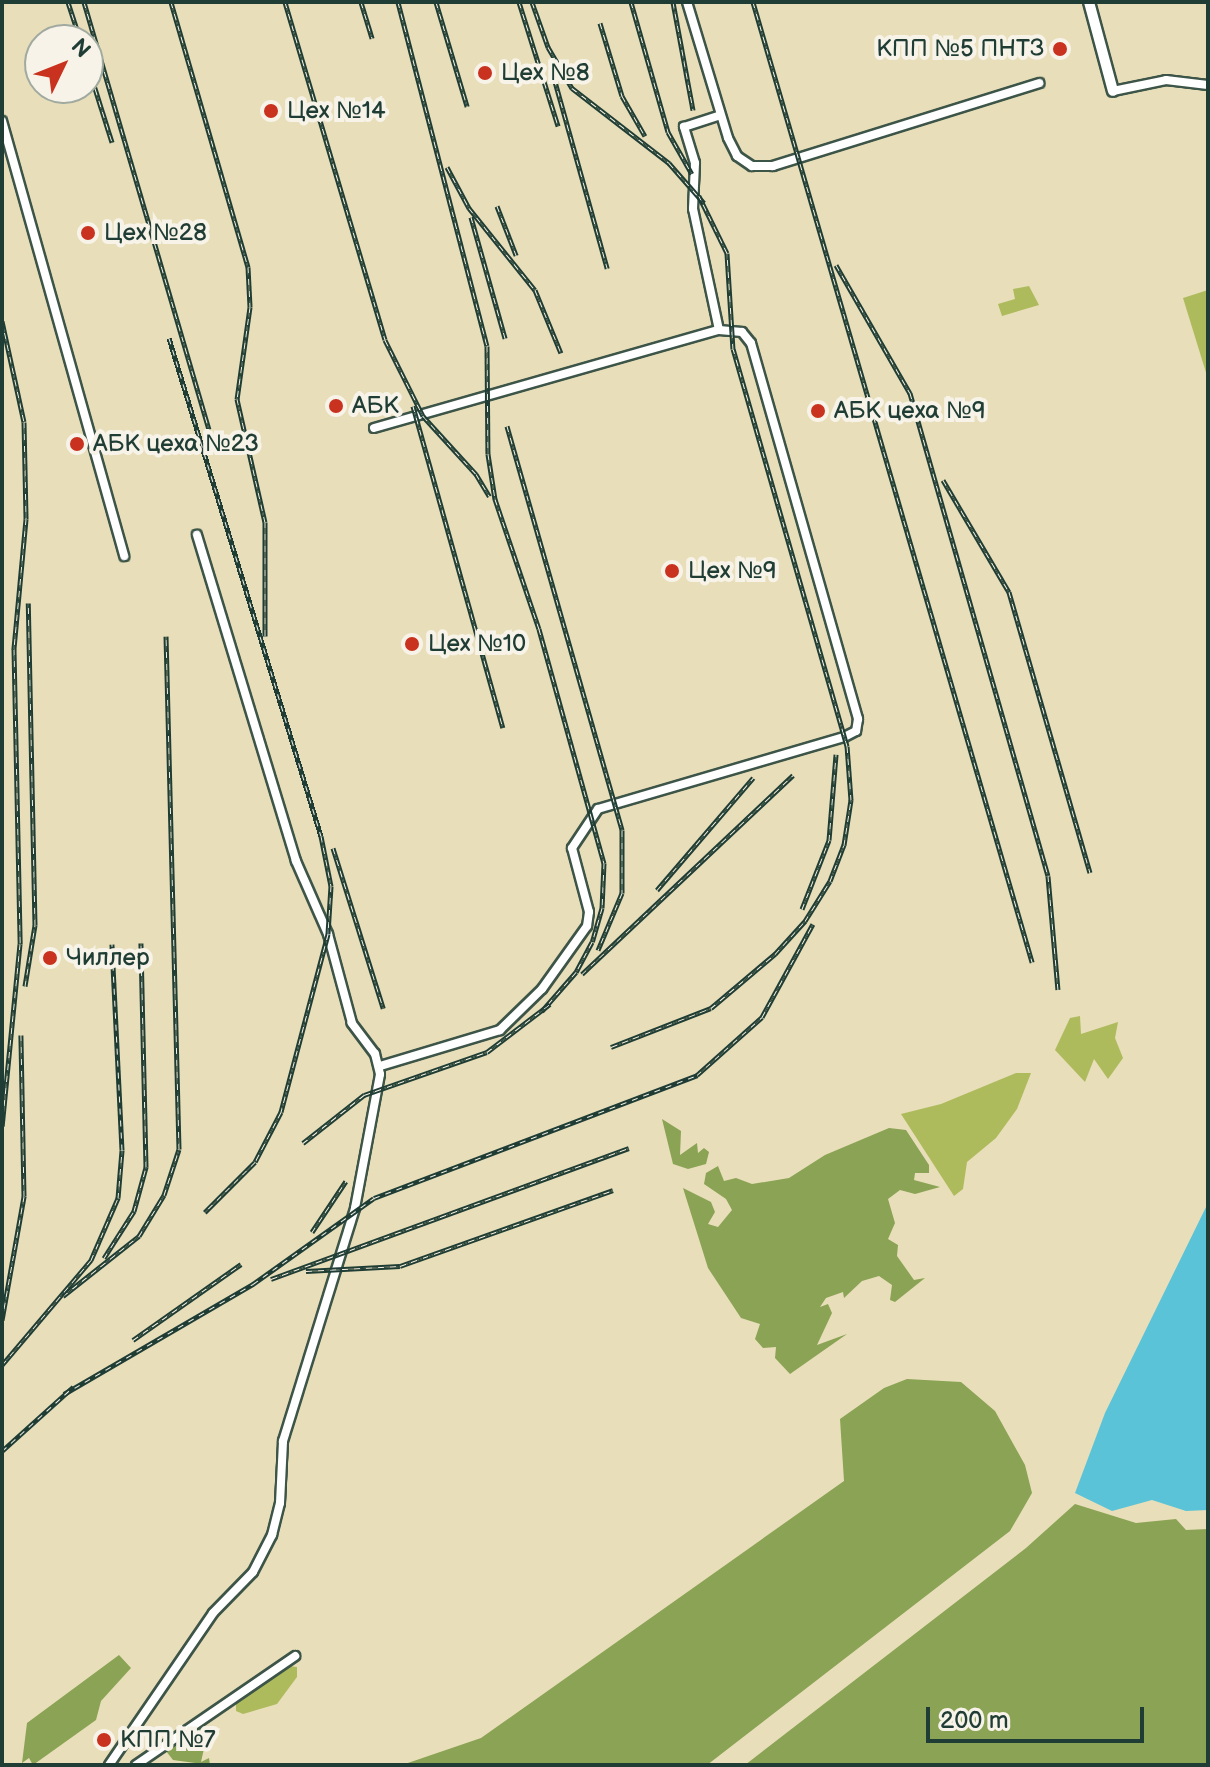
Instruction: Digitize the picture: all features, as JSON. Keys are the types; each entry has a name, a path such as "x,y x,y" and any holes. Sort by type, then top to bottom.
{"street":[{"path":"687,2 720,115 737,156 761,168 1039,83"},
{"path":"1089,2 1113,91 1166,80 1208,85"},
{"path":"719,330 693,209 695,163 684,127 720,115"},
{"path":"2,121 124,556"},
{"path":"374,428 719,330 742,332 751,343 857,728 844,737 598,809 572,848 589,912 587,926 552,978 500,1030 380,1066"},
{"path":"109,1765 202,1627 253,1572 272,1535 280,1503 283,1441 355,1208 380,1066 356,1032 328,934 296,861 197,535"},
{"path":"136,1765 295,1656"}],"green space":[{"path":"1029,286 1039,305 1002,316 998,304 1015,299 1013,289"},
{"path":"1208,290 1208,379 1183,298"},
{"path":"1080,1016 1081,1034 1118,1022 1115,1038 1123,1058 1108,1079 1094,1059 1085,1082 1055,1050 1070,1018"},
{"path":"1016,1073 1031,1073 1017,1109 996,1138 967,1162 963,1189 954,1196 901,1114 941,1104"},
{"path":"662,1119 681,1131 680,1155 697,1143 698,1153 704,1148 709,1152 706,1164 688,1169 673,1164"},
{"path":"889,1128 906,1130 929,1165 929,1173 915,1173 914,1180 940,1187 915,1194 900,1190 888,1199 895,1223 888,1239 898,1245 897,1256 914,1280 925,1278 895,1302 890,1300 892,1285 879,1276 862,1281 844,1298 843,1292 826,1298 820,1307 828,1304 832,1313 817,1345 847,1334 790,1374 775,1358 776,1347 763,1348 755,1339 760,1324 741,1318 708,1268 683,1188 711,1202 715,1212 708,1224 718,1227 732,1210 726,1199 704,1184 706,1173 718,1166 724,1181 736,1178 752,1184 789,1178 825,1155"},
{"path":"907,1379 961,1382 995,1411 1025,1465 1032,1493 1010,1531 707,1765 402,1765 481,1738 844,1481 840,1419 884,1388"},
{"path":"1075,1504 1136,1523 1176,1519 1186,1530 1208,1529 1208,1765 745,1765 1026,1548"},
{"path":"119,1655 131,1668 101,1701 96,1720 33,1765 29,1758 22,1763 27,1723"},
{"path":"289,1666 297,1667 297,1677 277,1704 243,1714 236,1711 236,1702"},
{"path":"201,1725 207,1735 201,1762 209,1758 210,1765 173,1760 166,1751"}],"water":[{"path":"1208,1203 1208,1510 1186,1511 1152,1500 1112,1511 1075,1493 1105,1413"}],"railway":[{"path":"68,2 75,24"},
{"path":"84,2 209,429"},
{"path":"171,2 248,267 250,307 237,399 265,522 265,636"},
{"path":"285,2 385,340 423,416 476,474 489,496"},
{"path":"361,2 372,38"},
{"path":"398,2 487,346 488,454 495,499 539,629 604,863 602,908 592,942 576,972 542,1011"},
{"path":"436,2 467,106"},
{"path":"519,2 558,126"},
{"path":"532,2 548,47 572,88 669,163 704,203"},
{"path":"631,2 668,132 692,174"},
{"path":"673,2 693,110"},
{"path":"753,2 1032,962"},
{"path":"600,23 622,96 645,136"},
{"path":"551,67 607,268"},
{"path":"100,104 112,142"},
{"path":"447,167 469,208 535,290 561,353"},
{"path":"611,1047 711,1008 775,954 805,921 830,881 844,845 851,800 847,746 733,349 727,253 699,196"},
{"path":"497,206 516,255"},
{"path":"471,217 505,338"},
{"path":"836,265 910,393 1048,876 1058,990"},
{"path":"2,321 24,422 26,519 14,649 20,944 2,1126"},
{"path":"169,338 321,836 331,886 328,934 281,1112 255,1162 205,1212"},
{"path":"413,406 503,728"},
{"path":"507,426 622,830 622,893 598,950"},
{"path":"943,480 1009,592 1090,873"},
{"path":"25,986 35,925 28,603"},
{"path":"63,1296 139,1236 164,1195 179,1149 166,636"},
{"path":"802,909 829,840 836,754"},
{"path":"582,974 793,775"},
{"path":"657,890 753,778"},
{"path":"333,848 383,1008"},
{"path":"64,1394 253,1284 374,1198 697,1075 762,1017 813,924"},
{"path":"104,1258 134,1211 146,1167 141,943"},
{"path":"2,1365 91,1260 118,1198 122,1150 112,944"},
{"path":"303,1143 364,1095 487,1052 550,1004"},
{"path":"2,1320 24,1196 21,1035"},
{"path":"271,1279 629,1148"},
{"path":"312,1232 346,1181"},
{"path":"306,1271 400,1266 613,1190"},
{"path":"133,1340 241,1264"},
{"path":"2,1451 73,1387"}],"place":[{"name":"КПП №5 ПНТЗ","path":"1060,49"},
{"name":"Цех №8","path":"485,73"},
{"name":"Цех №14","path":"271,111"},
{"name":"Цех №28","path":"88,233"},
{"name":"АБК","path":"336,406"},
{"name":"АБК цеха №9","path":"818,411"},
{"name":"АБК цеха №23","path":"77,444"},
{"name":"Цех №9","path":"672,571"},
{"name":"Цех №10","path":"412,644"},
{"name":"Чиллер","path":"50,958"},
{"name":"КПП №7","path":"104,1740"}]}
